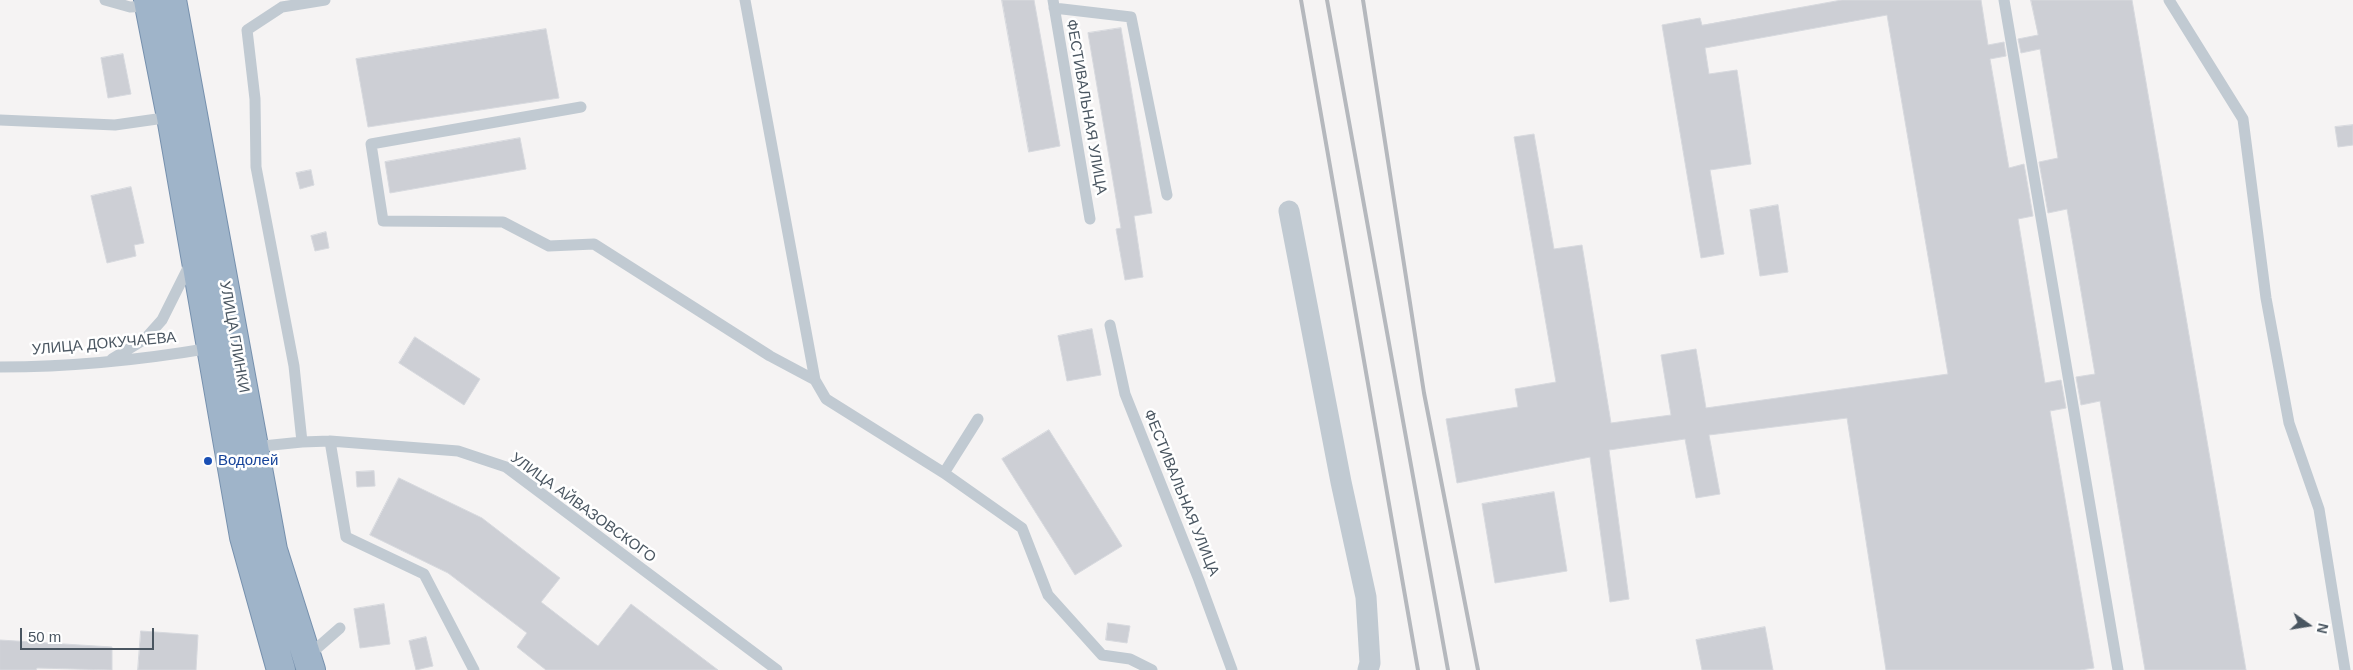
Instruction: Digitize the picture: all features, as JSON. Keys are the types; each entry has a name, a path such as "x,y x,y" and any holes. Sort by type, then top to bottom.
{"highway":[{"name":"УЛИЦА ГЛИНКИ","path":"156,2 182,115 223,347 244,537 281,670"},
{"name":"УЛИЦА ГЛИНКИ","path":"182,115 194,256 253,448 273,550 309,664"}],"street":[{"path":"1289,211 1341,482 1366,597 1370,663 1368,670"}],"lane":[{"path":"105,0 130,7 156,2"},
{"path":"302,442 294,366 256,167 254,99 246,30 282,7 325,0"},
{"path":"745,0 815,380 826,399 944,473 1022,528 1048,595 1102,655 1130,659 1152,670"},
{"path":"2004,0 2118,670"},
{"path":"2169,0 2243,119 2266,298 2287,414 2319,509 2345,670"},
{"path":"1053,4 1131,16 1167,196"},
{"name":"ФЕСТИВАЛЬНАЯ УЛИЦА","path":"1053,4 1090,219"},
{"path":"581,107 371,144 383,221 503,222 548,246 594,244 770,356 815,380"},
{"path":"0,120 114,125 182,115"},
{"path":"108,362 145,339 162,320 194,256"},
{"name":"ФЕСТИВАЛЬНАЯ УЛИЦА","path":"1110,325 1125,394 1199,580 1232,670"},
{"name":"УЛИЦА ДОКУЧАЕВА","path":"0,367 42,367 108,362 223,347"},
{"path":"944,473 978,419"},
{"path":"330,441 346,536 424,574 474,670"},
{"name":"УЛИЦА АЙВАЗОВСКОГО","path":"253,448 302,442 330,441 458,451 506,467 777,670"},
{"path":"309,664 340,628"}],"building":[{"path":"1002,0 1034,0 1060,146 1029,152"},
{"path":"1842,0 1981,0 1988,45 2004,42 2006,56 1990,59 2009,168 2024,164 2033,216 2018,219 2045,383 2061,380 2066,408 2050,411 2094,668 2080,670 1886,670 1847,418 1709,435 1720,494 1696,498 1685,439 1609,450 1629,599 1610,602 1590,457 1457,483 1446,419 1518,407 1515,389 1556,382 1514,137 1534,134 1554,249 1582,245 1611,423 1671,415 1661,355 1696,349 1706,408 1948,374 1887,15 1705,48 1709,74 1737,70 1751,164 1710,170 1724,254 1701,258 1662,25 1700,18 1702,25"},
{"path":"2031,0 2132,0 2246,670 2145,670 2100,401 2081,405 2076,377 2095,374 2067,209 2048,213 2039,162 2058,158 2040,49 2021,53 2018,39 2038,35"},
{"path":"1121,28 1152,213 1134,216 1143,277 1125,280 1116,229 1121,228 1088,33"},
{"path":"546,29 559,98 368,127 356,59"},
{"path":"123,54 131,94 108,98 101,58"},
{"path":"2353,125 2353,145 2338,147 2335,127"},
{"path":"520,138 526,169 390,193 385,162"},
{"path":"311,170 314,185 300,189 296,173"},
{"path":"131,187 144,243 134,245 136,256 107,263 91,196"},
{"path":"1778,205 1788,272 1760,276 1750,210"},
{"path":"326,232 329,248 315,251 311,236"},
{"path":"1092,329 1101,375 1067,381 1058,336"},
{"path":"415,337 480,379 464,405 399,363"},
{"path":"1049,430 1122,546 1075,575 1002,459"},
{"path":"374,471 375,486 357,487 356,472"},
{"path":"399,478 482,518 560,578 541,602 598,646 631,604 718,670 546,670 517,647 527,633 448,573 370,535"},
{"path":"1554,492 1567,571 1495,583 1482,504"},
{"path":"384,604 390,644 360,648 354,609"},
{"path":"1108,623 1130,626 1127,643 1106,640"},
{"path":"1765,627 1773,670 1702,670 1696,640"},
{"path":"141,631 198,635 196,670 138,670"},
{"path":"426,637 433,666 416,670 409,641"},
{"path":"0,640 112,647 112,670 37,668 36,670 0,670"}],"railway":[{"path":"1301,0 1418,670"},
{"path":"1327,0 1448,670"},
{"path":"1363,0 1424,393 1478,670"}],"place":[{"name":"Водолей","path":"208,461"}]}
